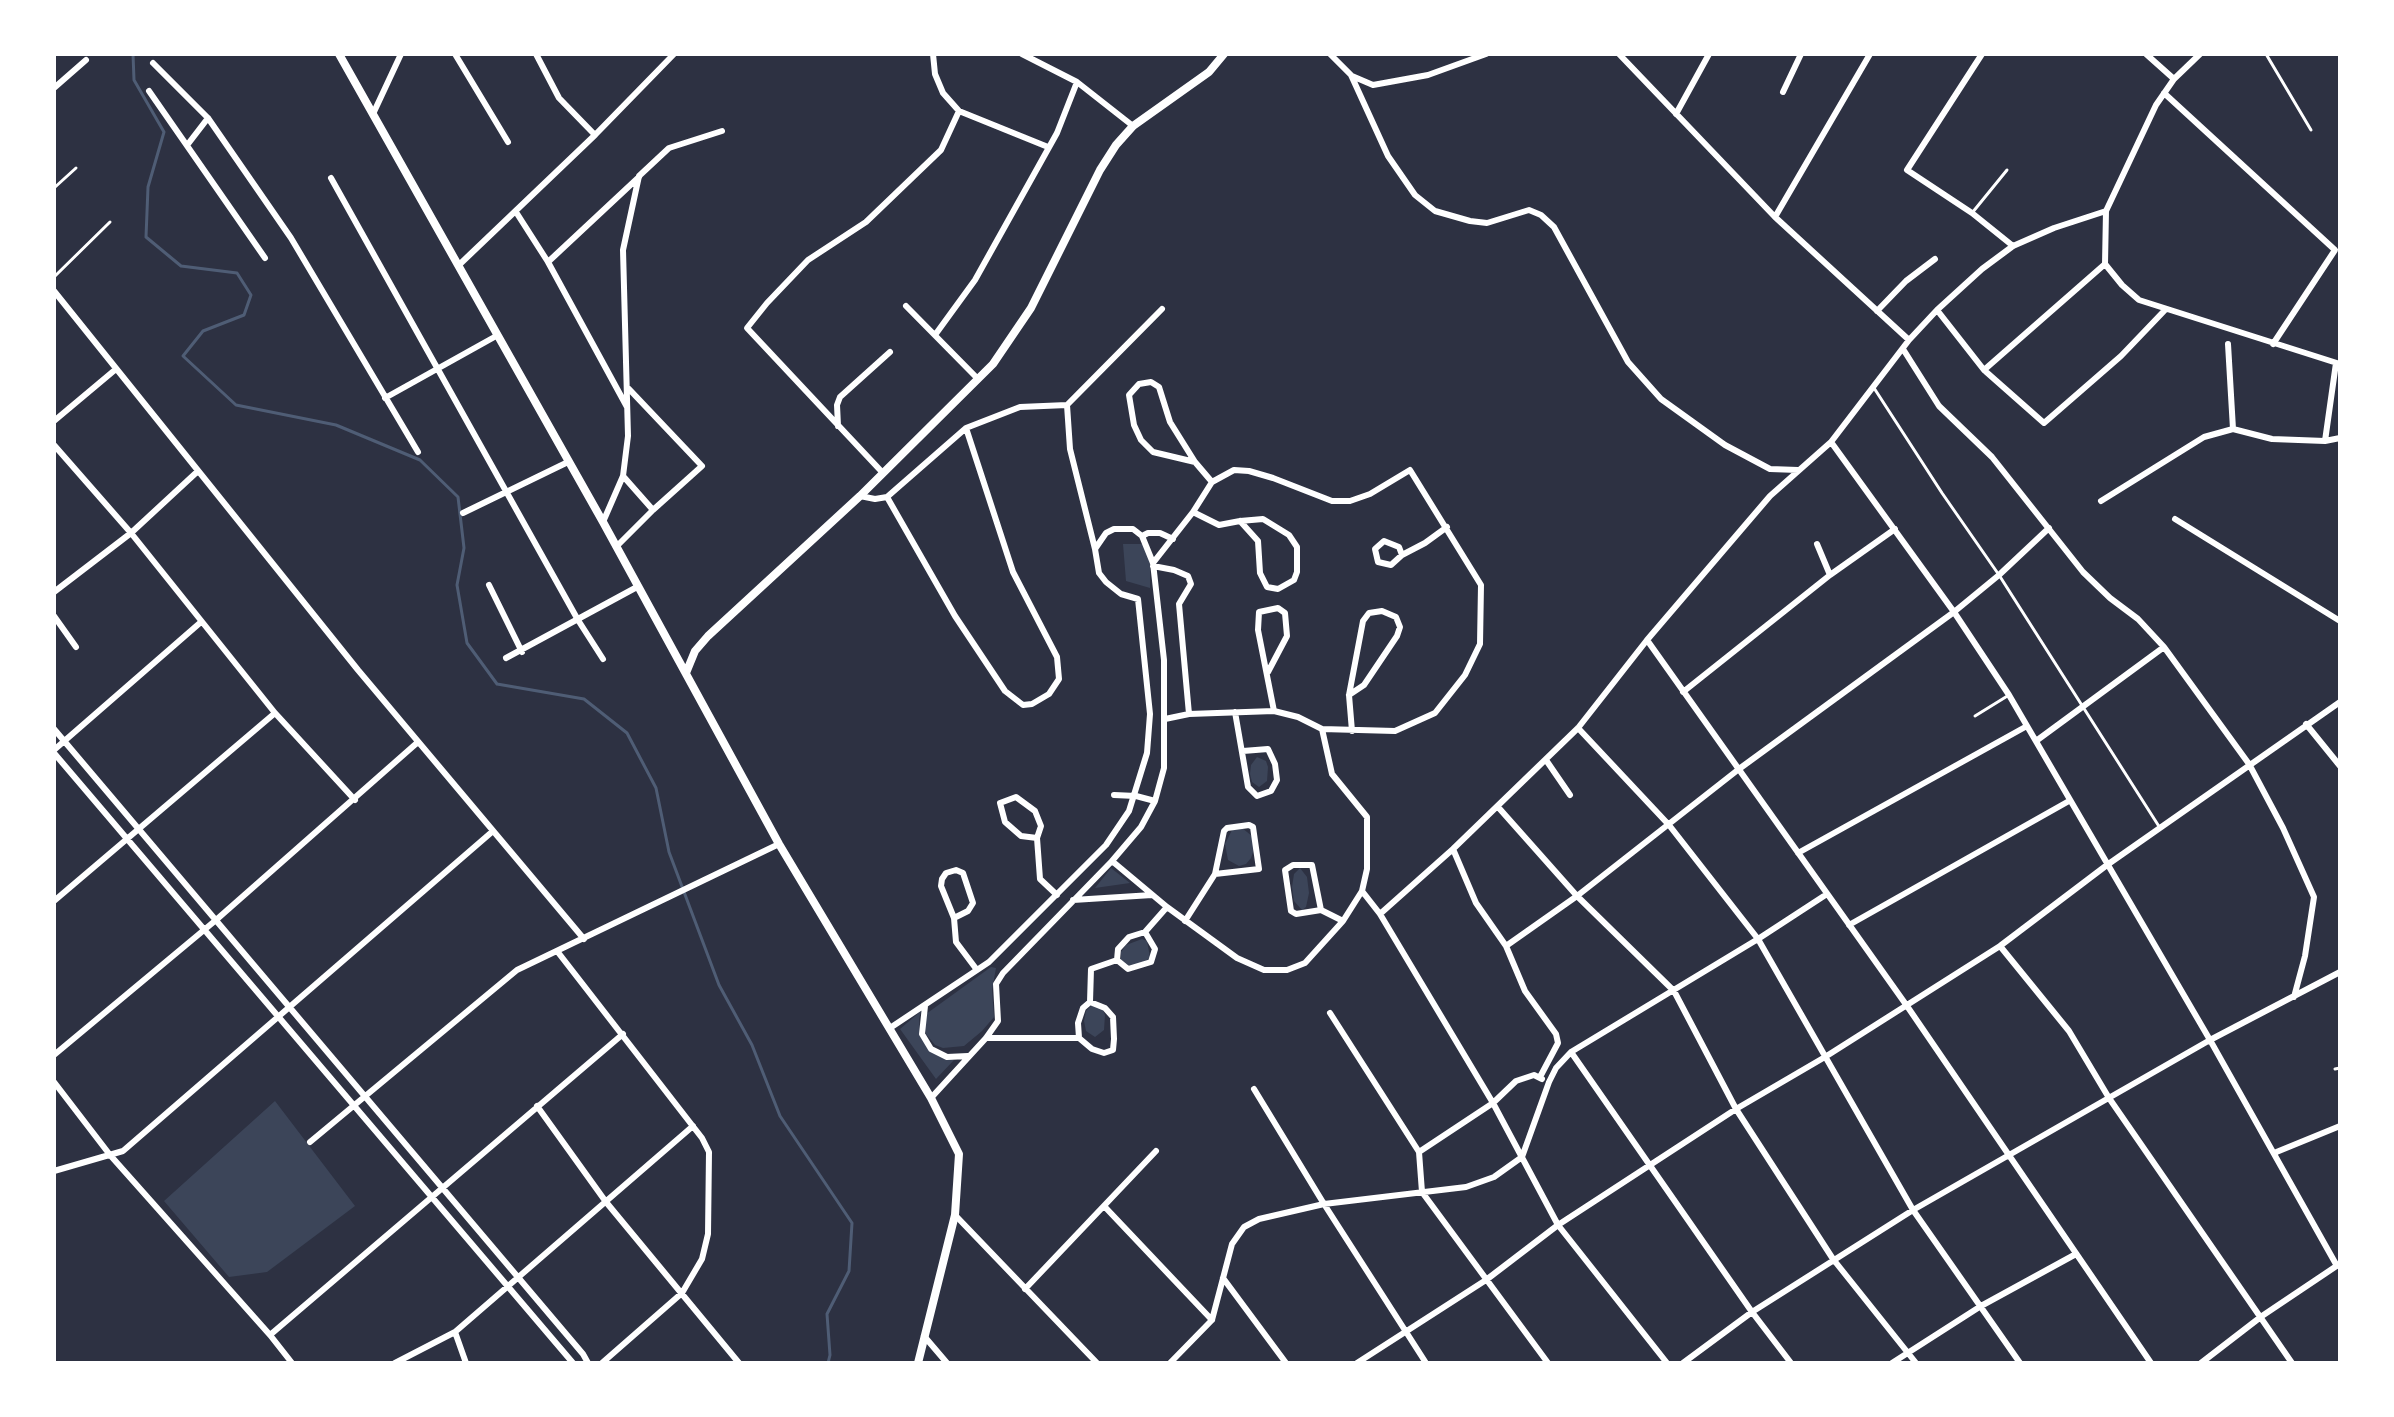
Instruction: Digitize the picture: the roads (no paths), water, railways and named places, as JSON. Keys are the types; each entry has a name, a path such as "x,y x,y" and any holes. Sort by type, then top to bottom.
{"main road":[{"path":"339,54 460,264 779,844 931,1098 959,1154 955,1215 918,1363"},
{"path":"686,673 695,651 708,636 860,496 993,364 1016,333 1116,145 1133,126 1209,72 1224,54"}],"street":[{"path":"373,114 401,54"},
{"path":"455,54 508,142"},
{"path":"536,54 559,98 595,135"},
{"path":"460,264 595,135 674,54"},
{"path":"933,54 935,74 943,93 959,111 1048,147"},
{"path":"1022,54 1077,82 1133,126"},
{"path":"1330,54 1351,75 1388,156 1415,195 1435,211 1470,221 1487,223 1529,210 1541,215 1554,227 1628,362 1661,399 1725,445 1770,469 1798,470"},
{"path":"1351,75 1373,85 1428,75 1486,54"},
{"path":"1619,54 1775,217 1909,340"},
{"path":"1676,114 1709,54"},
{"path":"1783,92 1801,54"},
{"path":"1775,217 1870,54"},
{"path":"1982,54 1907,170 1972,213 2013,246"},
{"path":"2146,54 2174,79"},
{"path":"2200,54 2174,79 2156,105 2106,211 2105,264 2139,300 2338,364 2325,441"},
{"path":"54,88 86,60"},
{"path":"153,63 208,118 291,238 418,452"},
{"path":"935,335 975,280 1065,116 1077,82"},
{"path":"149,91 265,258"},
{"path":"2164,93 2335,250 2273,344"},
{"path":"882,472 747,328 808,260 866,222 941,150 959,111"},
{"path":"188,144 208,118"},
{"path":"548,262 669,148 722,131"},
{"path":"603,522 623,476 629,409 623,250 639,176"},
{"path":"331,178 578,620 603,659"},
{"path":"1380,914 1498,807 1578,728 1647,640 1770,496 1831,442 1909,340 1937,310 2013,246 2054,228 2106,211"},
{"path":"516,212 548,262 629,409"},
{"path":"1877,311 1906,281 1935,259"},
{"path":"1984,370 2105,264"},
{"path":"54,291 418,742 584,939"},
{"path":"906,306 978,379"},
{"path":"860,496 875,499 887,497 966,428 1020,407 1067,405 1162,309"},
{"path":"1937,310 1984,370 2044,423 2121,356 2165,310"},
{"path":"385,398 498,335"},
{"path":"2228,344 2233,429"},
{"path":"1903,349 1939,406 1992,457 2083,572 2138,619 2164,647 2249,764 2283,828 2314,897 2305,956 2294,997"},
{"path":"838,426 837,405 840,397 890,352"},
{"path":"54,421 116,369"},
{"path":"1195,462 1153,452 1141,440 1134,425 1129,395 1139,384 1151,382 1159,387 1170,422 1195,462 1212,482"},
{"path":"616,547 702,466 628,388"},
{"path":"1067,405 1070,449 1099,573 1121,594 1138,599 1155,595"},
{"path":"887,497 955,616 1005,691 1023,705 1032,704 1049,694 1059,679 1057,657 1013,572 966,428"},
{"path":"2101,501 2204,437 2233,429 2272,439 2325,441 2340,438"},
{"path":"1831,442 1954,612 2009,695 2338,1265 2262,1316 2201,1363"},
{"path":"54,445 131,533 275,713 355,800"},
{"path":"463,513 568,462"},
{"path":"1153,565 1212,482 1234,470 1249,471 1332,501 1350,501 1370,494 1410,470 1481,585 1480,644 1465,675 1435,713 1395,731 1322,729 1298,717 1274,711 1189,714 1165,719"},
{"path":"54,592 131,533 198,471"},
{"path":"623,476 653,510"},
{"path":"1193,512 1219,525 1240,521 1263,519 1289,535 1297,547 1294,580 1278,589 1267,587 1260,573 1258,541 1240,521"},
{"path":"2175,519 2340,621"},
{"path":"1402,555 1399,547 1384,541 1375,549 1378,562 1391,565 1447,527"},
{"path":"1506,946 1577,896 1739,769 1954,612 2049,528"},
{"path":"931,1098 998,1021 996,984 1003,973 1112,861 1141,827 1155,801 1164,768 1165,719 1164,660 1153,565 1142,536 1133,529 1114,529 1106,533 1095,549"},
{"path":"1683,692 1830,575 1895,529"},
{"path":"1142,536 1160,533 1173,539"},
{"path":"1817,544 1830,575"},
{"path":"1153,565 1188,576 1191,584 1179,604 1189,714"},
{"path":"489,585 522,652"},
{"path":"506,658 637,587"},
{"path":"890,1028 989,962 1117,831 1136,796 1147,753 1150,714 1138,599"},
{"path":"1268,672 1287,636 1285,613 1278,608 1259,612 1258,630 1274,711"},
{"path":"1349,695 1364,685 1397,636 1400,627 1396,617 1382,611 1369,613 1363,621 1349,695 1352,731"},
{"path":"54,616 76,647"},
{"path":"201,622 54,751 126,840 573,1363"},
{"path":"1647,640 1907,1006 2151,1363"},
{"path":"2036,741 2164,647"},
{"path":"1357,1363 1486,1280 1558,1225 1736,1109 1825,1057 2000,946 2107,865 2340,702"},
{"path":"1235,712 1248,787 1257,796 1271,791 1277,780 1275,764 1268,749 1243,751"},
{"path":"54,901 275,713"},
{"path":"2306,724 2340,766"},
{"path":"1798,853 2027,726"},
{"path":"1578,728 1669,825 1758,939 1913,1210 2020,1363"},
{"path":"54,729 588,1363"},
{"path":"1112,861 1185,921 1237,958 1264,970 1287,970 1305,963 1343,921 1362,891 1367,869 1367,817 1332,774 1322,729"},
{"path":"54,1055 216,920 418,742"},
{"path":"1546,760 1570,795"},
{"path":"1114,795 1155,801"},
{"path":"1037,838 1021,836 1005,822 1000,803 1016,797 1035,811 1041,826 1037,838 1040,879 1057,895"},
{"path":"1849,925 2069,801"},
{"path":"1498,807 1577,896 1674,991 1736,1109 1833,1259 1916,1363"},
{"path":"1185,921 1215,874 1224,831 1227,828 1253,827 1259,869 1215,874"},
{"path":"54,1171 123,1151 493,831"},
{"path":"310,1142 517,970 779,844"},
{"path":"1453,849 1476,903 1506,946 1525,991 1556,1034 1558,1043 1540,1077"},
{"path":"1321,910 1312,865 1293,865 1285,870 1291,911 1296,914 1321,910 1343,921"},
{"path":"954,918 968,911 973,903 963,873 956,870 946,873 941,886 954,918 956,942 977,970"},
{"path":"1362,891 1380,914 1493,1103 1558,1225 1667,1363"},
{"path":"1170,1363 1212,1320 1232,1244 1244,1227 1259,1219 1324,1204 1466,1187 1494,1177 1522,1157 1549,1082 1556,1068 1571,1052 1827,894"},
{"path":"1073,900 1152,895"},
{"path":"1117,960 1118,949 1129,937 1145,932 1167,907"},
{"path":"1117,960 1128,969 1151,962 1155,949 1145,932"},
{"path":"2000,946 2069,1031 2109,1098 2292,1363"},
{"path":"557,951 693,1126 709,1152 708,1234 702,1259 682,1293 602,1363"},
{"path":"1079,1038 1078,1023 1083,1008 1090,1002 1091,969 1117,960"},
{"path":"989,962 1003,973"},
{"path":"1683,1363 1752,1312 1913,1210 2210,1040 2340,972"},
{"path":"986,1038 1079,1038 1092,1049 1104,1053 1113,1050 1113,1017 1105,1008 1090,1002"},
{"path":"925,1006 922,1034 931,1049 947,1057 969,1056"},
{"path":"1330,1013 1419,1152 1422,1192 1548,1363"},
{"path":"270,1335 623,1034"},
{"path":"1571,1052 1791,1363"},
{"path":"1419,1152 1493,1103 1516,1081 1534,1075 1549,1082"},
{"path":"54,1082 110,1155 292,1363"},
{"path":"1254,1089 1426,1363"},
{"path":"537,1106 606,1202 739,1363"},
{"path":"395,1363 455,1332 693,1126"},
{"path":"2274,1153 2340,1126"},
{"path":"1025,1289 1156,1151"},
{"path":"1104,1206 1212,1320"},
{"path":"955,1215 1097,1363"},
{"path":"1892,1363 1981,1306 2076,1254"},
{"path":"1223,1278 1286,1363"},
{"path":"455,1332 466,1363"},
{"path":"924,1336 947,1363"}],"lane":[{"path":"2266,54 2311,130"},
{"path":"54,188 76,168"},
{"path":"1972,213 2007,170"},
{"path":"54,277 110,222"},
{"path":"1874,388 1999,575 2160,828"},
{"path":"1975,716 2009,695"}],"waterway":[{"path":"133,54 134,80 164,132 148,187 146,237 181,266 237,273 251,295 244,315 203,331 183,356 236,405 336,425 420,460 458,497 464,548 457,585 467,643 497,684 584,699 627,733 656,788 669,852 719,985 752,1045 780,1116 852,1223 849,1271 827,1314 828,1363"}]}
